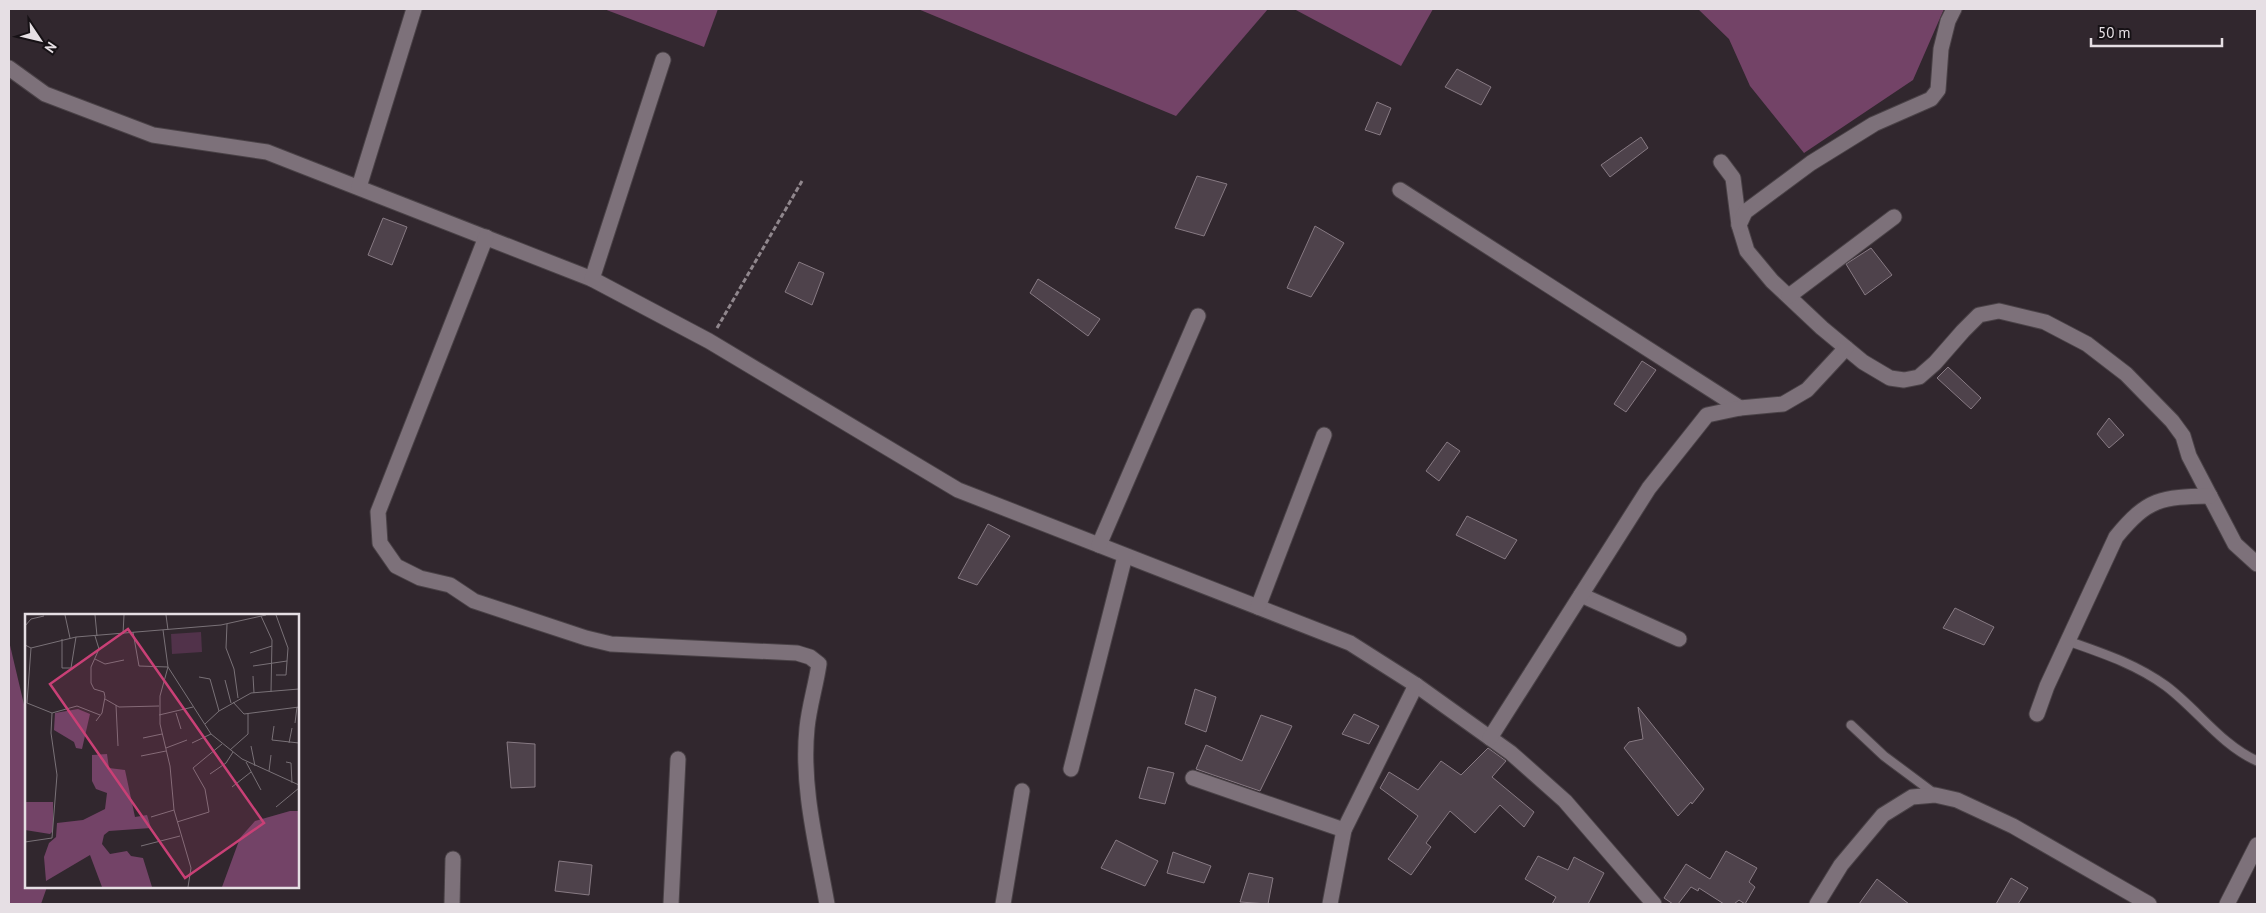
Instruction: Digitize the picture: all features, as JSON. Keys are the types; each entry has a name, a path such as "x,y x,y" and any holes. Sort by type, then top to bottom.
{"street":[{"path":"358,188 414,9"},
{"path":"1739,226 1745,212 1812,163 1874,124 1931,99 1938,90 1941,49 1948,21 1954,9"},
{"path":"592,279 664,60"},
{"path":"9,68 45,94 153,135 268,152 592,279 709,341 958,490 1350,643 1416,685 1512,753 1565,801 1654,904"},
{"path":"1721,162 1733,178 1739,226 1746,251 1789,296 1846,348 1890,378 1904,380 1919,377 1935,363 1978,316 1999,311 2045,322 2087,344 2126,374 2172,422 2182,436 2189,456 2235,544 2257,564"},
{"path":"1400,190 1740,408"},
{"path":"1789,296 1894,217"},
{"path":"486,237 378,512 380,543 396,566 420,578 450,585 474,601 586,638 632,646 797,653 810,657 819,664 807,728 806,764 807,792 827,904"},
{"path":"1099,545 1198,316"},
{"path":"1490,738 1649,488 1706,415 1740,408 1784,404 1807,390 1846,348"},
{"path":"1258,607 1324,435"},
{"path":"2037,714 2047,686 2116,537 2133,517 2152,502 2177,497 2210,496"},
{"path":"1071,770 1125,556"},
{"path":"1581,595 1680,638"},
{"path":"1330,904 1344,830 1416,685"},
{"path":"672,904 678,759"},
{"path":"1193,778 1344,830"},
{"path":"1003,904 1022,791"},
{"path":"1817,904 1841,865 1883,815 1912,797 1935,795 1957,800 2013,826 2149,904"},
{"path":"2227,904 2256,850"},
{"path":"452,904 453,860"}],"lane":[{"path":"2068,641 2121,661 2154,678 2171,691 2228,744 2257,761"},
{"path":"1851,725 1884,756 1935,795"}],"path":[{"path":"709,341 802,182"}],"shaded area":[{"path":"604,9 718,9 704,47"},
{"path":"918,9 1268,9 1176,116"},
{"path":"1294,9 1433,9 1401,66"},
{"path":"1698,9 1944,9 1913,80 1804,153 1750,86 1729,39"},
{"path":"9,641 25,709 25,888 47,888 41,904 9,904"}],"building":[{"path":"1457,69 1491,87 1481,105 1445,87"},
{"path":"1377,102 1391,108 1380,135 1365,130"},
{"path":"1641,137 1648,148 1610,177 1601,165"},
{"path":"1197,176 1227,184 1204,236 1175,228"},
{"path":"383,218 407,227 392,265 368,255"},
{"path":"1315,226 1344,243 1311,297 1287,288"},
{"path":"1871,248 1892,275 1865,295 1846,264"},
{"path":"799,262 824,273 812,305 785,292"},
{"path":"1038,279 1100,319 1088,336 1030,293"},
{"path":"1642,361 1656,370 1626,412 1614,404"},
{"path":"1948,367 1981,398 1971,409 1937,378"},
{"path":"2109,418 2124,435 2109,448 2097,434"},
{"path":"1447,442 1460,451 1439,481 1426,471"},
{"path":"1467,516 1517,540 1505,559 1456,535"},
{"path":"988,524 1010,536 977,585 958,578"},
{"path":"1955,608 1994,627 1984,645 1943,628"},
{"path":"1195,689 1216,697 1206,732 1185,724"},
{"path":"1638,707 1704,789 1692,804 1691,802 1678,816 1624,748 1629,742 1643,739"},
{"path":"1354,714 1379,726 1369,744 1342,734"},
{"path":"1261,715 1292,726 1260,791 1196,769 1206,745 1242,761"},
{"path":"507,742 535,744 535,787 511,788"},
{"path":"1488,748 1506,761 1492,777 1534,812 1524,827 1500,805 1475,833 1450,811 1426,843 1431,847 1411,875 1388,859 1418,816 1380,788 1389,772 1418,790 1441,761 1461,775"},
{"path":"1148,767 1174,773 1165,804 1139,798"},
{"path":"1116,840 1158,861 1145,886 1101,868"},
{"path":"1726,851 1757,868 1749,882 1755,887 1745,904 1739,900 1734,904 1724,904 1699,888 1698,891 1691,887 1678,904 1673,904 1664,898 1686,864 1710,879"},
{"path":"1173,852 1211,866 1204,883 1167,873"},
{"path":"1538,856 1568,870 1574,857 1604,873 1588,904 1552,904 1556,897 1525,879"},
{"path":"559,861 592,865 589,895 555,891"},
{"path":"1249,873 1273,878 1268,904 1240,902"},
{"path":"2011,878 2028,888 2018,904 1996,904"},
{"path":"1877,879 1909,904 1859,904"}]}
